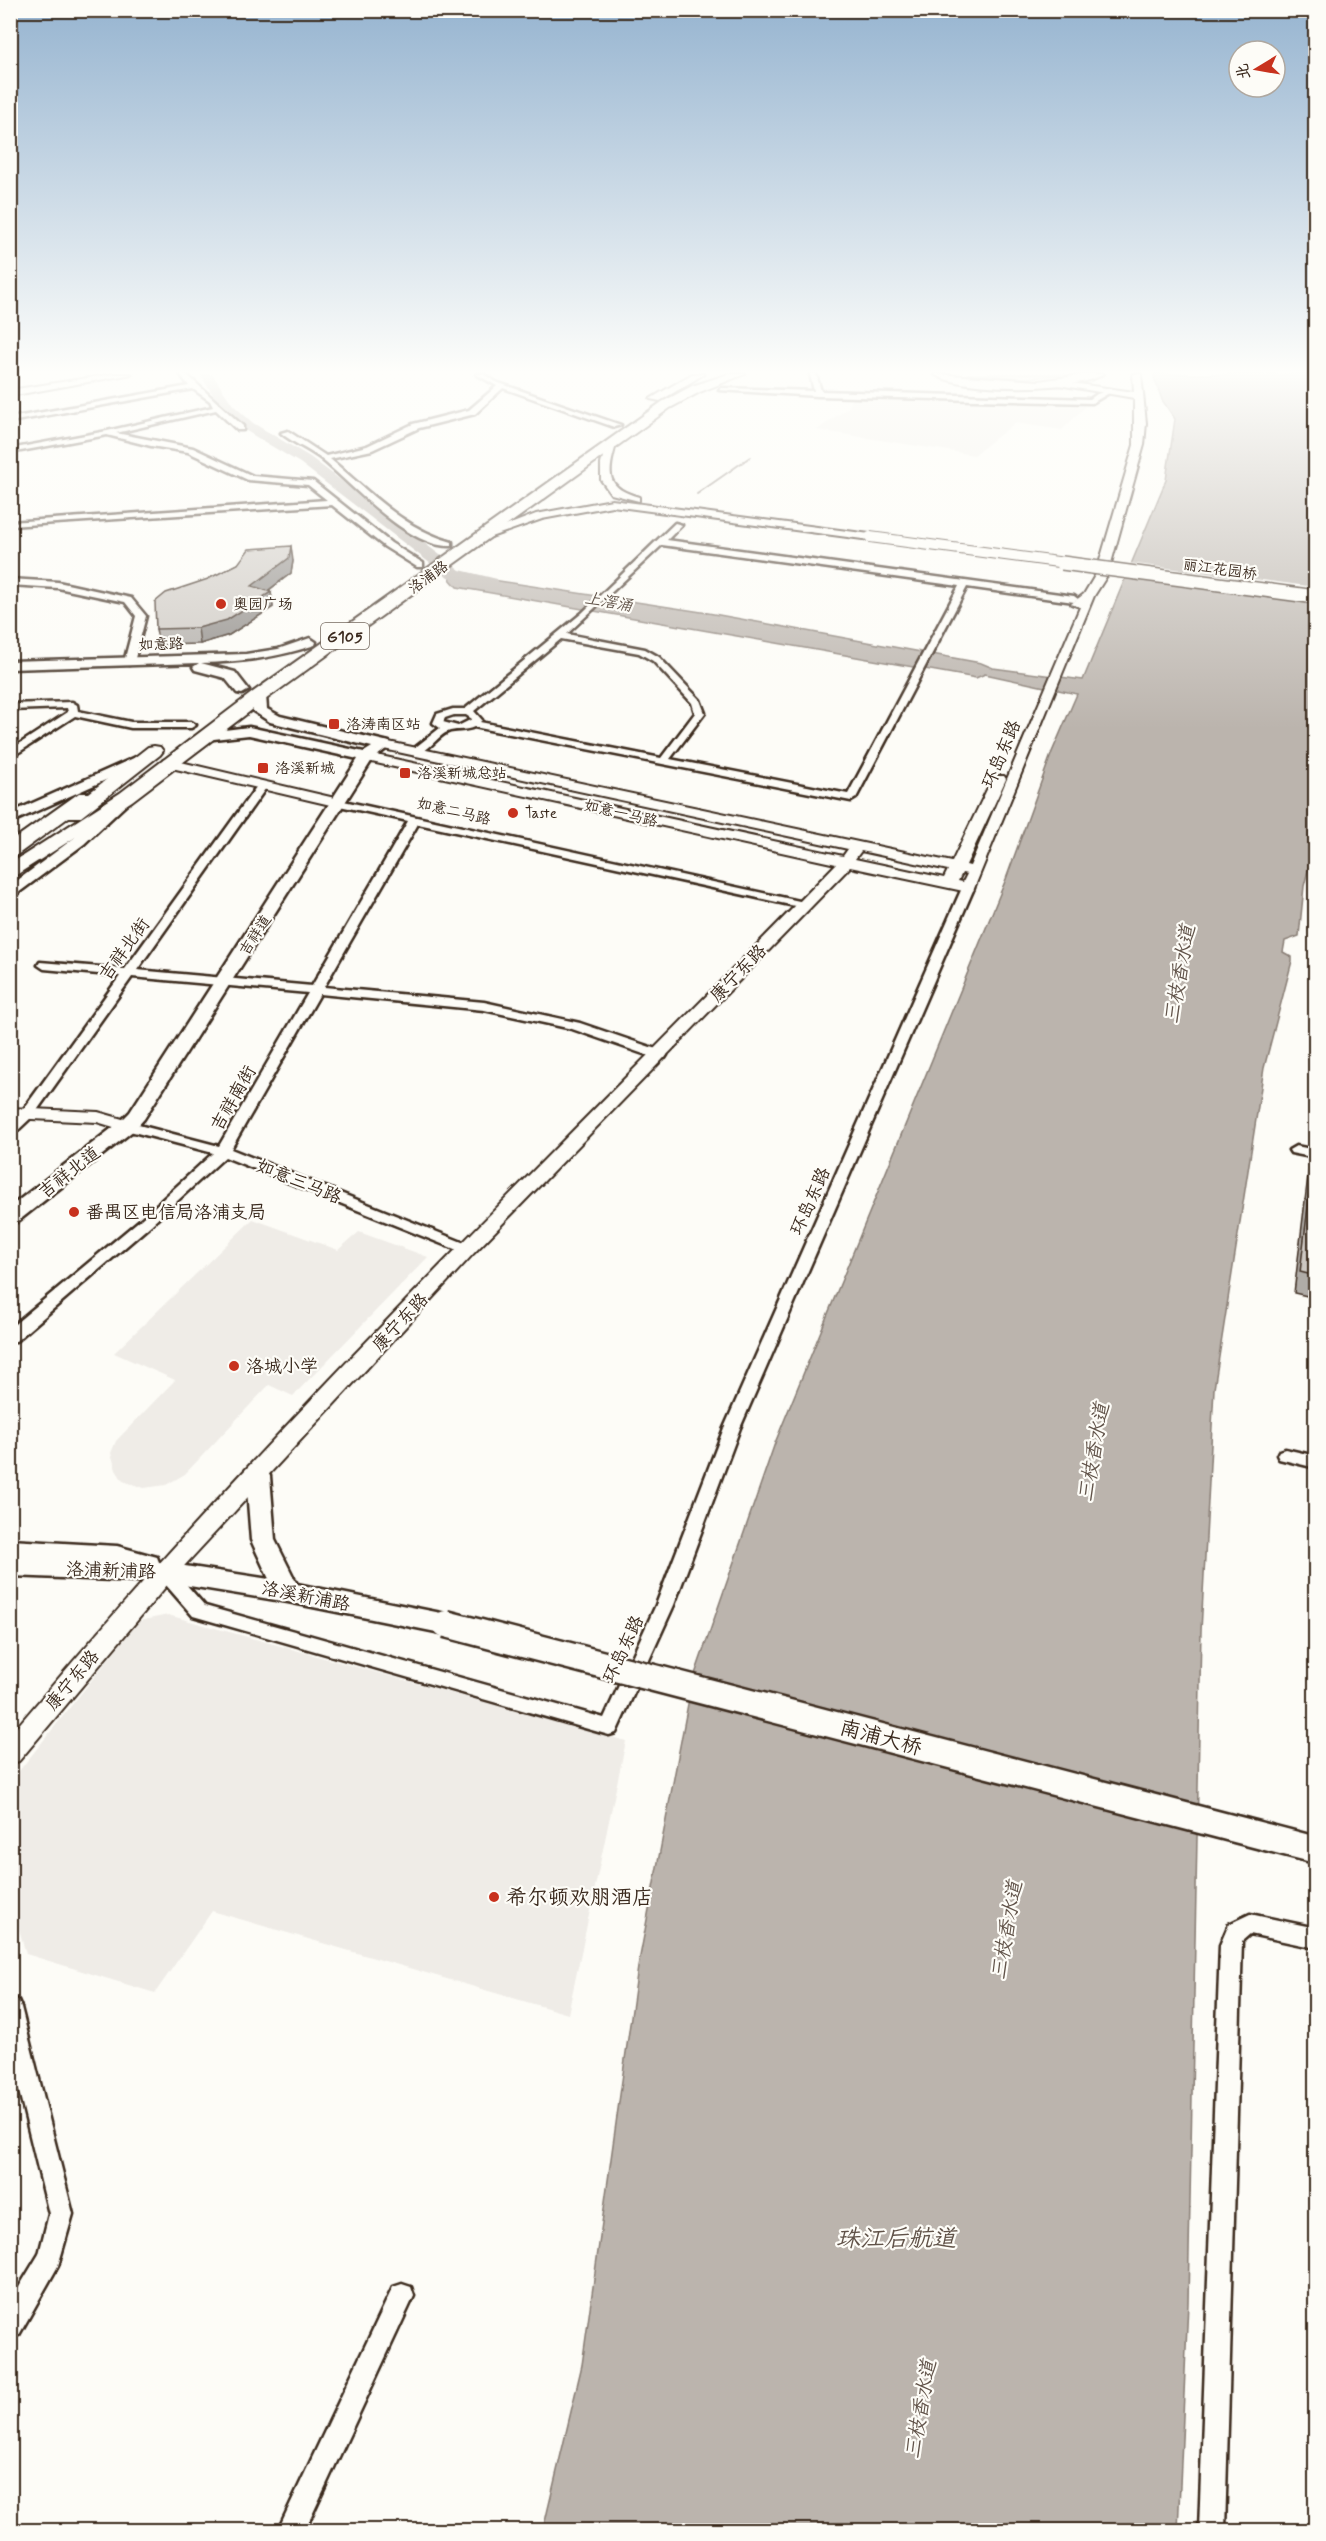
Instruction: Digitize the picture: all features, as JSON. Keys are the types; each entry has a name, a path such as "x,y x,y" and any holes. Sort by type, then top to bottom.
{"highway":[{"name":"洛浦路","path":"10,859 151,754 260,696 527,493"},
{"name":"洛浦路","path":"445,553 484,536 545,493"},
{"name":"洛浦路","path":"10,873 126,797 168,763 198,730 242,690 310,642 425,570"},
{"path":"10,851 151,754"},
{"path":"10,882 126,797"}],"main road":[{"name":"如意路","path":"10,665 258,656 310,642"},
{"name":"如意路","path":"10,672 197,667 230,675 242,690"},
{"name":"如意一马路","path":"260,696 260,711 275,719 384,745"},
{"name":"如意一马路","path":"198,730 249,731 368,757"},
{"name":"吉祥道","path":"127,1126 147,1102 368,757 384,745"},
{"name":"洛浦路","path":"10,819 151,754"},
{"name":"洛浦路","path":"10,894 79,841 126,797"},
{"name":"吉祥北道","path":"10,1217 127,1126"},
{"path":"258,1476 263,1540 288,1592"},
{"name":"洛浦新浦路","path":"10,1549 117,1555 139,1559 165,1572"},
{"name":"洛浦新浦路","path":"10,1566 165,1572"},
{"name":"洛溪新浦路","path":"165,1572 288,1592 446,1624"},
{"name":"南浦大桥","path":"446,1624 1316,1850"}],"street":[{"path":"322,493 388,545 425,570"},
{"path":"364,493 401,525 435,541 445,553"},
{"path":"616,493 641,500 871,535"},
{"path":"1044,690 1088,603 1088,596 1101,574 1125,493"},
{"path":"10,524 334,502"},
{"path":"484,536 540,516 612,503 871,535"},
{"path":"467,712 589,611 678,525"},
{"name":"丽江花园桥","path":"871,535 1316,595"},
{"path":"661,542 1074,599"},
{"path":"10,582 58,585 128,600 141,616 129,662"},
{"path":"474,724 476,717 467,712 453,712 441,716 438,723 447,728 462,728 474,724 851,798 964,584"},
{"path":"560,636 642,651 656,659 697,702 700,713 664,761"},
{"name":"环岛东路","path":"949,884 1044,690"},
{"name":"环岛东路","path":"165,1572 199,1611 609,1727 665,1605 732,1428 968,888 1044,690"},
{"path":"10,707 72,705 73,713"},
{"path":"10,755 73,713 131,724 198,730"},
{"path":"416,752 447,728"},
{"name":"如意一马路","path":"384,745 974,871"},
{"name":"如意一马路","path":"368,757 844,863 968,888"},
{"name":"如意二马路","path":"168,763 804,905"},
{"name":"吉祥北街","path":"16,1120 128,973 263,785"},
{"name":"吉祥南街","path":"10,1337 146,1222 223,1151 415,819"},
{"name":"康宁东路","path":"10,1753 165,1572 258,1476 467,1249 660,1055 857,847"},
{"path":"44,965 484,1006 575,1026 660,1055"},
{"name":"如意三马路","path":"16,1120 127,1126 223,1151 467,1249"},
{"path":"1296,1149 1316,1154"},
{"path":"1285,1455 1316,1462"},
{"path":"1212,2530 1233,1933 1242,1925 1250,1924 1316,1938"},
{"path":"10,2326 50,2258 61,2214 11,2016"},
{"path":"291,2530 402,2296"}],"shaded area":[{"name":"洛城小学","path":"253,1219 338,1250 359,1232 428,1257 293,1396 269,1385 185,1474 166,1485 144,1488 123,1481 116,1470 111,1453 116,1441 175,1380 114,1353"},
{"path":"168,1615 626,1741 568,2014 212,1911 155,1993 26,1954 11,1901 11,1781 139,1621"}],"water":[{"name":"珠江后航道","path":"1161,493 1315,493 1315,844 1304,886 1299,936 1285,941 1283,952 1292,957 1292,961 1264,1068 1214,1389 1201,1631 1188,2303 1178,2530 543,2530 582,2365 638,1967 692,1683 775,1443 1006,879 1052,752 1077,694 985,674 976,678 457,587 450,579 454,574 708,613 981,663 993,668 1083,680"}],"pier":[{"path":"1129,563 1315,587 1315,602 1124,576"}],"building":[{"path":"291,546 289,558 252,586 271,592 227,620 198,628 156,629 155,602 166,593 208,579 238,564 249,549"},
{"path":"1316,1142 1316,1276 1300,1272"}],"waterway":[{"name":"上滘涌","path":"348,493 454,574 491,583"}],"place":[{"name":"奥园广场","path":"221,604"},
{"name":"洛涛南区站","path":"334,724"},
{"name":"洛溪新城","path":"263,768"},
{"name":"洛溪新城总站","path":"405,773"},
{"name":"Taste","path":"513,813"},
{"name":"番禺区电信局洛浦支局","path":"74,1212"},
{"name":"洛城小学","path":"234,1366"},
{"name":"希尔顿欢朋酒店","path":"494,1897"}],"water label":[{"name":"三枝香水道","path":"1179,974"},
{"name":"三枝香水道","path":"1093,1452"},
{"name":"三枝香水道","path":"1006,1930"},
{"name":"三枝香水道","path":"920,2409"}]}
